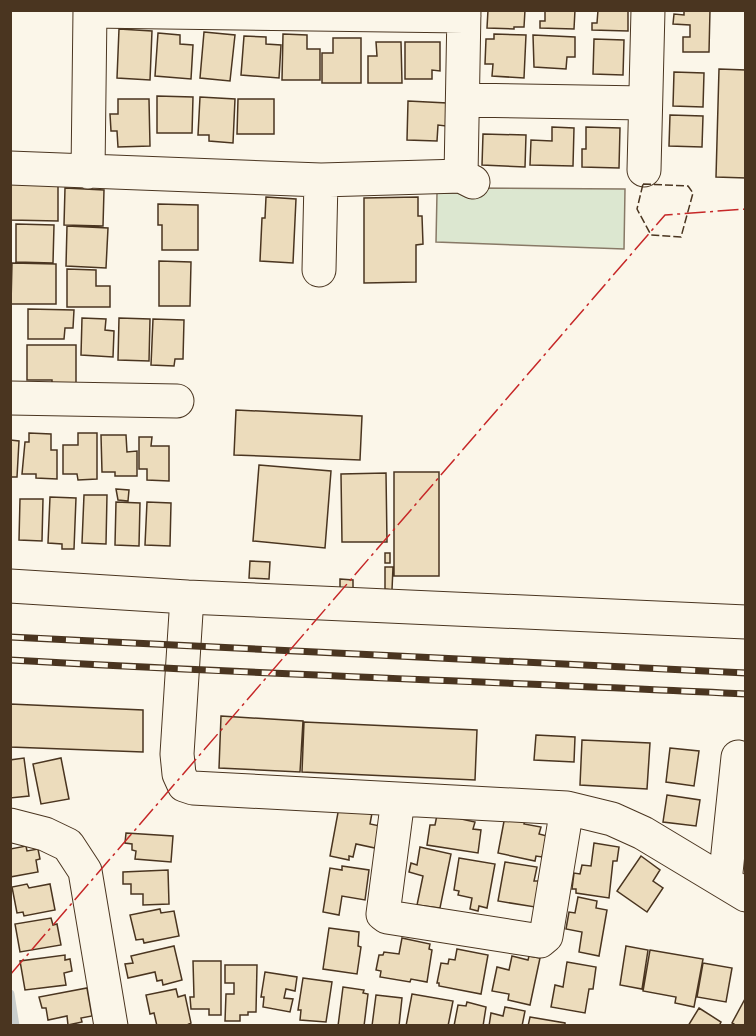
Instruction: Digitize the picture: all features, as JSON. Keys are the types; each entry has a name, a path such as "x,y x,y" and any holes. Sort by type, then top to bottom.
{"street":[{"path":"644,170 648,10"},
{"path":"10,168 88,172 321,180 467,179 463,100 464,13 90,11 88,172"},
{"path":"463,100 645,103"},
{"path":"319,270 321,180"},
{"path":"10,398 177,401"},
{"path":"10,586 187,597 746,622"},
{"path":"187,597 177,754 179,774 184,785 193,788 567,808 612,819 643,833 735,889"},
{"path":"735,889 738,757"},
{"path":"398,799 383,914 387,917 540,941 546,936 567,808"},
{"path":"10,825 45,834 68,844 85,871 111,1026"}],"green space":[{"path":"473,188 625,189 624,249 436,242 437,193 472,193"}],"building":[{"path":"488,10 525,10 524,27 487,28"},
{"path":"545,10 575,10 574,29 540,28 540,21 545,21"},
{"path":"598,10 628,10 628,31 592,30 592,23 597,23"},
{"path":"684,10 710,10 709,52 683,52 683,37 690,37 690,25 673,24 674,14 684,15"},
{"path":"119,29 152,31 150,80 117,78"},
{"path":"204,32 235,35 230,81 200,78"},
{"path":"158,33 180,35 180,44 193,45 191,79 155,76"},
{"path":"283,34 307,35 307,49 320,49 320,80 282,80"},
{"path":"494,34 526,35 524,78 492,76 493,64 485,64 486,39 494,39"},
{"path":"533,35 575,37 575,57 567,57 566,69 534,67"},
{"path":"244,36 266,37 266,44 281,45 279,78 241,75"},
{"path":"333,38 361,38 361,83 322,83 322,53 333,53"},
{"path":"594,39 624,40 623,75 593,74"},
{"path":"376,42 401,42 402,83 368,83 368,56 377,56"},
{"path":"405,42 440,42 440,71 432,70 432,79 405,79"},
{"path":"719,69 746,70 746,178 716,177"},
{"path":"674,72 704,73 703,107 673,106"},
{"path":"157,96 193,97 192,133 157,133"},
{"path":"200,97 235,99 233,143 209,141 209,135 198,135"},
{"path":"118,99 149,99 150,146 118,147 117,131 111,131 110,114 118,114"},
{"path":"238,99 274,99 274,134 237,134"},
{"path":"408,101 447,103 446,126 438,125 437,141 407,140"},
{"path":"670,115 703,116 702,147 669,146"},
{"path":"552,127 574,128 573,166 530,165 531,140 552,141"},
{"path":"586,127 620,128 619,168 582,167 582,149 586,149"},
{"path":"483,134 526,135 525,167 482,165"},
{"path":"10,184 58,185 58,221 10,220"},
{"path":"65,188 104,190 103,226 64,225"},
{"path":"266,197 296,199 293,263 260,261 262,218 265,218"},
{"path":"418,197 418,216 422,216 423,244 416,245 416,282 364,283 364,198"},
{"path":"158,204 198,205 198,250 162,250 162,225 158,225"},
{"path":"16,224 54,225 53,263 16,262"},
{"path":"67,226 108,228 106,268 66,266"},
{"path":"159,261 191,262 190,306 159,306"},
{"path":"12,263 56,264 56,304 11,304"},
{"path":"67,269 96,270 96,286 110,286 110,307 67,307"},
{"path":"28,309 74,310 73,328 65,328 64,339 28,339"},
{"path":"82,318 106,319 105,330 114,331 113,357 81,355"},
{"path":"119,318 150,319 149,361 118,360"},
{"path":"153,319 184,320 183,359 175,359 174,366 151,365"},
{"path":"27,345 76,345 76,383 27,380"},
{"path":"236,410 362,416 360,460 234,455"},
{"path":"29,433 51,434 51,450 57,450 57,479 36,478 36,474 22,474 25,442 29,442"},
{"path":"78,433 97,433 97,479 78,480 77,474 63,474 63,445 78,445"},
{"path":"101,435 126,435 127,452 137,451 137,476 115,476 115,472 102,472"},
{"path":"139,437 152,437 151,446 169,446 169,481 147,480 147,469 139,469"},
{"path":"10,440 19,441 17,477 10,477"},
{"path":"259,465 331,471 325,548 253,541"},
{"path":"394,472 439,472 439,576 394,576"},
{"path":"386,473 387,542 342,542 341,474"},
{"path":"116,489 129,490 128,501 118,500"},
{"path":"84,495 107,495 106,544 82,543"},
{"path":"50,497 76,498 74,549 62,549 62,544 48,543"},
{"path":"20,499 43,499 42,541 19,540"},
{"path":"116,502 140,503 139,546 115,545"},
{"path":"147,502 171,503 170,546 145,545"},
{"path":"385,553 390,553 390,563 385,563"},
{"path":"250,561 270,562 269,579 249,578"},
{"path":"385,567 393,567 392,590 385,589"},
{"path":"340,579 353,580 353,588 340,588"},
{"path":"10,704 143,710 143,752 10,747"},
{"path":"221,716 303,721 300,772 219,768"},
{"path":"304,722 477,730 475,780 302,772"},
{"path":"536,735 575,737 574,762 534,760"},
{"path":"582,740 650,743 647,789 580,785"},
{"path":"670,748 699,751 694,786 666,782"},
{"path":"24,758 29,796 10,798 10,760"},
{"path":"61,758 69,799 41,804 33,764"},
{"path":"667,795 700,800 696,826 663,822"},
{"path":"339,807 372,813 370,824 380,826 375,848 356,844 353,857 349,856 349,860 330,856"},
{"path":"437,815 462,815 461,819 475,822 473,829 481,830 478,853 427,845 430,825 435,825"},
{"path":"505,816 525,820 524,824 541,827 539,834 547,836 542,857 536,856 535,861 498,853"},
{"path":"126,833 173,836 171,862 135,859 136,851 132,850 132,844 125,843"},
{"path":"594,843 619,847 617,861 613,861 609,898 576,893 576,889 572,889 574,873 580,874 582,865 591,866"},
{"path":"26,846 27,851 38,849 40,859 36,860 38,872 10,877 10,849"},
{"path":"420,847 451,854 440,908 417,905 423,876 409,872 411,863 417,865"},
{"path":"641,856 660,870 653,881 663,888 647,912 617,891"},
{"path":"459,858 495,864 487,908 479,906 478,911 470,909 472,898 458,895 459,891 454,890"},
{"path":"505,862 537,867 534,881 539,881 535,907 498,901"},
{"path":"342,866 369,870 365,900 342,896 339,915 323,912 330,868 342,870"},
{"path":"168,870 169,904 143,905 143,894 131,894 131,884 123,884 123,872"},
{"path":"27,884 29,888 50,884 55,910 24,916 23,912 17,913 12,887"},
{"path":"578,897 597,901 596,908 607,910 599,956 579,952 582,932 566,929 569,912 575,913"},
{"path":"160,909 161,913 174,911 179,936 144,943 143,939 136,940 130,915"},
{"path":"51,918 53,925 57,924 61,945 20,952 15,924"},
{"path":"329,928 359,932 358,946 361,947 357,974 323,969"},
{"path":"402,938 430,944 429,949 432,950 427,982 380,977 381,971 376,970 379,955 383,955 384,952 399,954"},
{"path":"174,946 182,980 163,985 162,980 157,981 155,972 128,978 125,964 133,963 131,956"},
{"path":"626,946 648,950 642,989 620,985"},
{"path":"457,949 488,955 481,994 439,986 437,983 441,963 448,964 449,959 455,960"},
{"path":"650,950 703,959 694,1007 675,1003 676,997 643,991"},
{"path":"65,955 65,960 70,959 72,971 64,973 66,985 25,990 20,961"},
{"path":"512,956 528,960 529,956 540,958 530,1005 508,1000 509,994 492,991 497,967 509,970"},
{"path":"193,961 221,961 221,1015 209,1015 209,1009 191,1009 190,997 194,997"},
{"path":"567,962 596,967 593,989 589,989 585,1013 551,1007 555,985 563,987"},
{"path":"703,963 732,968 726,1002 697,997"},
{"path":"225,965 257,965 256,1012 240,1015 240,1021 225,1021 226,994 234,994 234,983 225,983"},
{"path":"265,972 297,977 295,991 286,989 284,998 293,999 290,1012 263,1007 264,997 261,997"},
{"path":"303,978 332,982 326,1022 300,1020 301,1010 298,1010"},
{"path":"343,987 364,990 363,993 368,994 364,1026 338,1026"},
{"path":"87,988 92,1016 81,1018 82,1022 68,1025 67,1016 48,1020 46,1008 42,1008 39,997"},
{"path":"176,989 178,997 185,995 191,1023 185,1026 157,1026 154,1013 150,1014 146,995"},
{"path":"412,994 453,1001 448,1026 406,1026"},
{"path":"376,995 402,998 399,1026 372,1026"},
{"path":"746,997 746,1026 737,1026 732,1023"},
{"path":"467,1002 486,1007 483,1026 454,1026 458,1005 466,1006"},
{"path":"505,1007 525,1011 522,1026 489,1026 491,1013 503,1016"},
{"path":"699,1008 721,1022 719,1026 688,1026"},
{"path":"530,1017 565,1023 565,1026 528,1026"}],"waterway":[{"path":"10,994 15,1026"}],"railway":[{"path":"10,637 746,673"},
{"path":"10,660 746,694"}],"fence":[{"path":"643,184 688,186 693,193 681,237 651,235 637,209 643,184"}],"power":[{"path":"10,975 665,215 746,209"}]}
